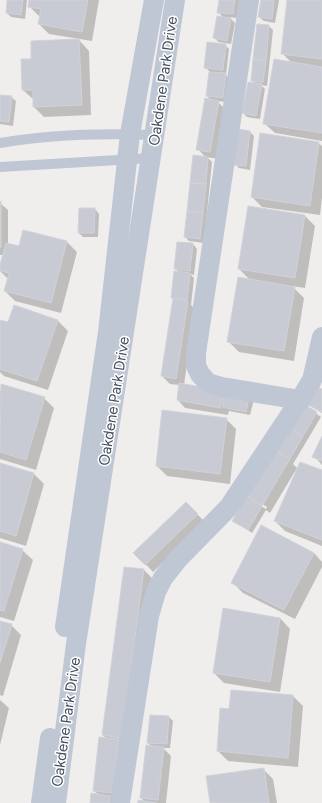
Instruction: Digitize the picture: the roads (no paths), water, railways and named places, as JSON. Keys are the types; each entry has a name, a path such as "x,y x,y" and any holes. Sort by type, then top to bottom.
{"street":[{"name":"Oakdene Park Drive","path":"41,803 108,332 130,134 154,0"},
{"name":"Oakdene Park Drive","path":"56,803 73,666 175,0"},
{"path":"249,0 196,353 196,366 200,374 208,383 222,387 300,400"},
{"path":"120,803 149,616 156,592 163,578 178,558 229,507 300,400 312,380 322,337"}],"lane":[{"path":"0,143 29,138 130,134 155,135"},
{"path":"0,167 152,158"}]}
